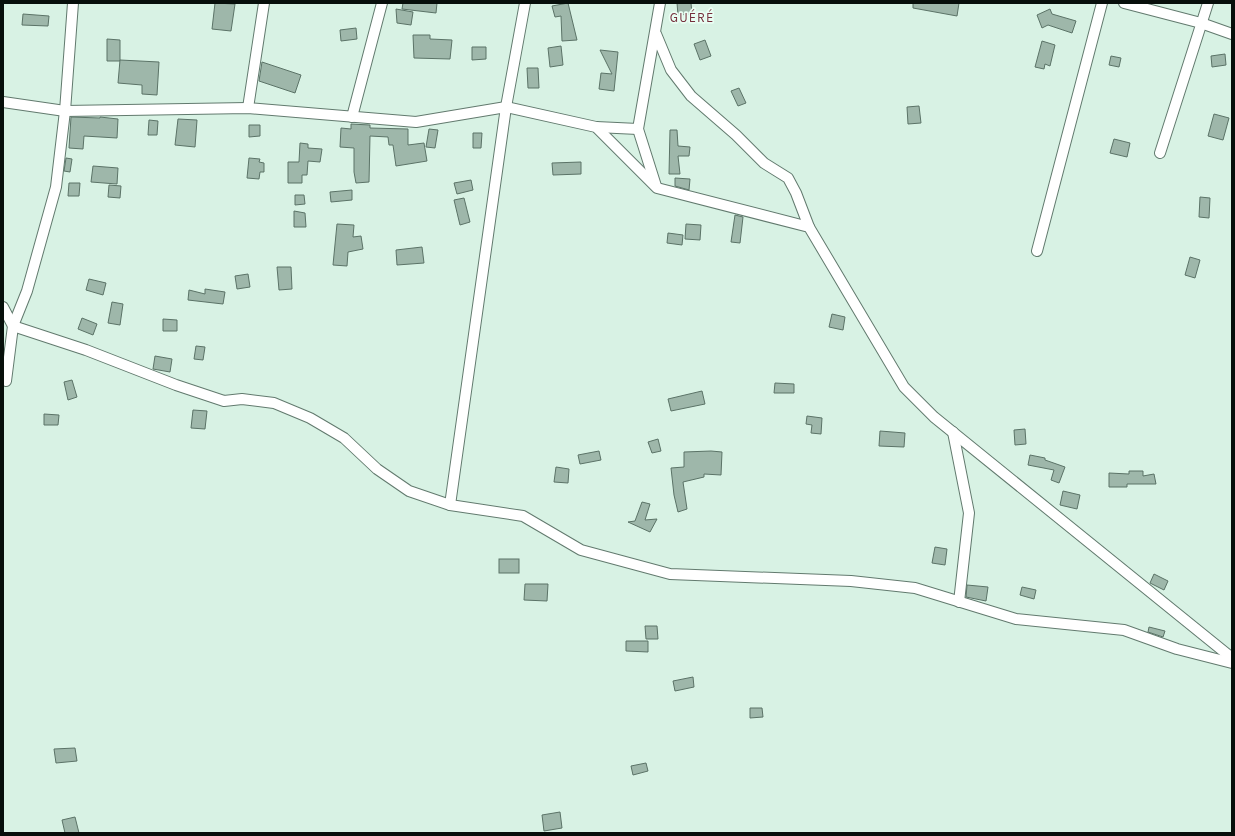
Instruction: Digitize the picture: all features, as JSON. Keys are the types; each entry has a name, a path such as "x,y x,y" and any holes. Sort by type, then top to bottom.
{"street":[{"path":"6,381 13,326 27,291 56,187 65,111 73,3"},
{"path":"248,108 264,3"},
{"path":"352,116 382,3"},
{"path":"450,505 506,107 525,3"},
{"path":"657,188 638,129 656,34 660,3"},
{"path":"1037,250 1102,3"},
{"path":"1124,3 1201,23 1232,34"},
{"path":"1160,153 1208,3"},
{"path":"656,34 671,70 691,96 736,135 764,163 788,178 796,193 809,228 904,387 934,417 1232,658"},
{"path":"3,102 65,111 248,108 416,122 506,107 596,127 638,129"},
{"path":"596,127 657,188 809,228"},
{"path":"3,307 13,326 86,350 176,386 224,401 242,399 274,403 310,418 344,438 377,469 409,491 450,505 523,516 581,550 670,574 851,580 915,588 1016,619 1124,630 1177,649 1232,664"},
{"path":"953,432 969,513 959,602"}],"building":[{"path":"215,3 235,4 231,31 212,29"},
{"path":"403,3 437,3 436,13 402,9"},
{"path":"568,3 577,40 562,41 561,16 555,17 552,6"},
{"path":"677,3 691,3 692,14 678,15"},
{"path":"913,3 959,3 957,16 913,8"},
{"path":"396,9 413,12 411,25 397,23"},
{"path":"1050,9 1052,14 1076,21 1072,33 1048,25 1042,28 1037,15"},
{"path":"23,14 49,16 48,26 22,25"},
{"path":"356,28 357,39 341,41 340,30"},
{"path":"413,35 430,35 430,39 452,40 450,59 414,58"},
{"path":"107,39 120,40 120,61 107,61"},
{"path":"705,40 711,56 700,60 694,44"},
{"path":"1042,41 1055,45 1050,66 1045,64 1044,69 1035,67"},
{"path":"561,46 563,65 550,67 548,48"},
{"path":"472,47 486,47 486,59 472,60"},
{"path":"600,50 618,52 614,91 599,89 601,73 612,74"},
{"path":"1225,54 1226,65 1212,67 1211,56"},
{"path":"1111,56 1121,58 1119,67 1109,65"},
{"path":"120,60 159,62 157,95 142,94 142,85 118,83"},
{"path":"262,62 301,75 295,93 259,81"},
{"path":"527,68 538,68 539,88 528,88"},
{"path":"739,88 746,103 738,106 731,91"},
{"path":"919,106 921,123 908,124 907,107"},
{"path":"1214,114 1229,118 1223,140 1208,136"},
{"path":"71,117 100,117 118,119 117,138 84,136 83,149 69,148"},
{"path":"178,119 197,120 195,147 175,145"},
{"path":"149,120 158,121 157,135 148,135"},
{"path":"351,124 370,125 370,128 408,129 408,145 424,143 427,161 396,166 393,145 389,145 388,137 370,136 369,182 356,183 354,172 354,148 340,147 341,128 351,129"},
{"path":"249,125 260,125 260,136 249,137"},
{"path":"429,129 438,130 435,148 426,147"},
{"path":"670,130 677,130 678,146 690,147 689,156 678,156 680,174 669,174"},
{"path":"473,133 482,133 481,148 473,148"},
{"path":"1114,139 1130,143 1127,157 1110,153"},
{"path":"300,143 308,144 308,148 322,149 320,162 308,161 307,175 302,175 302,183 288,183 288,162 299,162"},
{"path":"66,158 72,159 70,172 64,171"},
{"path":"249,158 260,159 259,162 264,163 264,172 260,172 259,179 247,178"},
{"path":"581,162 581,174 553,175 552,163"},
{"path":"93,166 118,168 117,184 91,182"},
{"path":"675,178 690,179 689,190 675,186"},
{"path":"471,180 473,190 457,194 454,183"},
{"path":"69,183 80,183 79,196 68,196"},
{"path":"109,185 121,186 120,198 108,197"},
{"path":"352,190 352,200 331,202 330,192"},
{"path":"295,195 304,195 305,204 295,205"},
{"path":"1200,197 1210,198 1209,218 1199,217"},
{"path":"464,198 470,222 460,225 454,200"},
{"path":"294,211 305,213 306,227 294,227"},
{"path":"735,215 743,217 740,243 731,242"},
{"path":"337,224 354,225 353,237 361,236 363,249 348,252 347,266 333,265"},
{"path":"686,224 701,225 700,240 685,239"},
{"path":"668,233 683,235 682,245 667,243"},
{"path":"422,247 424,263 397,265 396,250"},
{"path":"1190,257 1200,260 1195,278 1185,275"},
{"path":"277,267 291,267 292,289 279,290"},
{"path":"248,274 250,287 237,289 235,276"},
{"path":"89,279 106,283 103,295 86,290"},
{"path":"205,289 225,292 223,304 188,300 189,290 205,294"},
{"path":"112,302 123,304 120,325 108,323"},
{"path":"832,314 845,317 843,330 829,327"},
{"path":"82,318 97,324 93,335 78,329"},
{"path":"163,319 177,320 177,331 163,331"},
{"path":"196,346 205,347 203,360 194,359"},
{"path":"155,356 172,359 170,372 153,369"},
{"path":"72,380 77,397 68,400 64,382"},
{"path":"775,383 794,384 794,393 774,393"},
{"path":"702,391 705,404 671,411 668,399"},
{"path":"193,410 207,411 205,429 191,428"},
{"path":"44,414 59,415 58,425 44,425"},
{"path":"807,416 822,418 821,434 811,433 812,425 806,424"},
{"path":"1025,429 1026,444 1015,445 1014,430"},
{"path":"880,431 905,433 904,447 879,446"},
{"path":"658,439 661,451 652,453 648,442"},
{"path":"599,451 601,460 580,464 578,455"},
{"path":"684,452 722,452 721,475 704,474 704,477 683,482 687,509 678,512 674,495 671,468 684,467"},
{"path":"1030,455 1045,458 1045,460 1065,467 1059,483 1051,480 1054,470 1028,465"},
{"path":"556,467 569,469 568,483 554,482"},
{"path":"1129,471 1143,471 1143,476 1154,474 1156,484 1127,484 1127,487 1109,487 1109,473 1129,474"},
{"path":"1063,491 1080,495 1077,509 1060,505"},
{"path":"642,502 650,504 645,520 657,519 650,532 628,522 635,521"},
{"path":"935,547 947,549 945,565 932,563"},
{"path":"499,559 519,559 519,573 499,573"},
{"path":"1154,574 1168,581 1164,590 1150,583"},
{"path":"525,584 548,584 547,601 524,600"},
{"path":"967,585 988,587 986,601 966,597"},
{"path":"1022,587 1036,590 1034,599 1020,595"},
{"path":"645,626 657,626 658,639 646,639"},
{"path":"1149,627 1165,631 1163,637 1148,632"},
{"path":"626,641 648,641 648,652 626,651"},
{"path":"693,677 694,687 675,691 673,681"},
{"path":"750,708 762,708 763,717 750,718"},
{"path":"75,748 77,761 56,763 54,749"},
{"path":"646,763 648,771 633,775 631,766"},
{"path":"560,812 562,828 544,831 542,815"},
{"path":"75,817 79,833 65,833 62,820"}],"district":[{"name":"GUÉRÉ","path":"692,17"}]}
